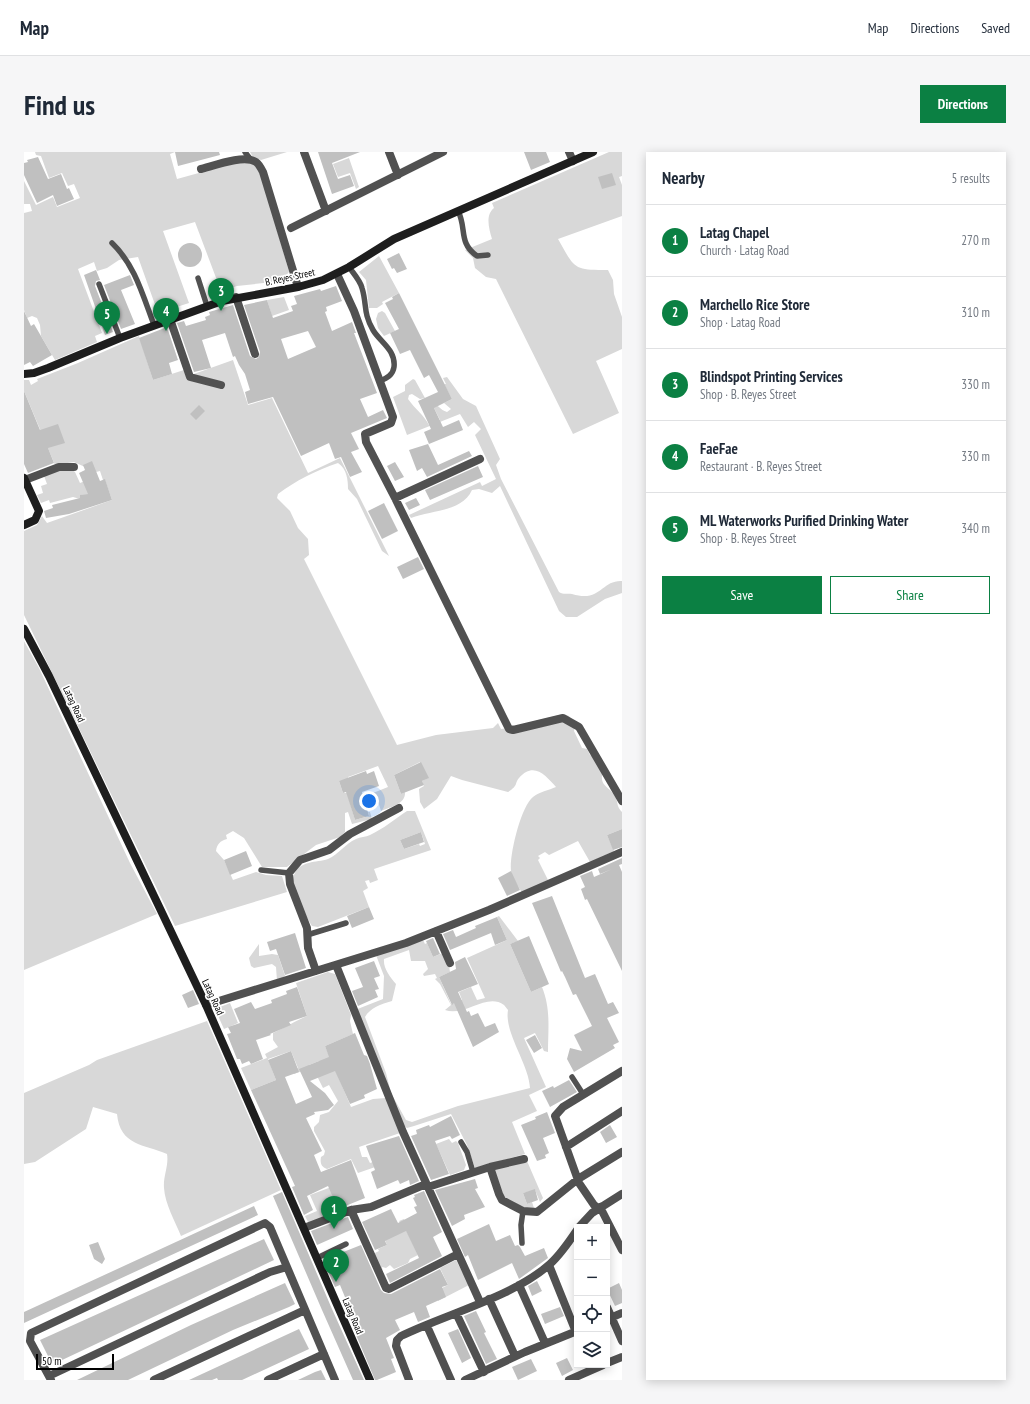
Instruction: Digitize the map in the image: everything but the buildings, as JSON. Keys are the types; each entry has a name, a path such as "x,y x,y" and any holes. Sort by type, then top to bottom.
{"street":[{"path":"304,152 326,211"},
{"path":"388,152 398,175"},
{"path":"291,228 442,152"},
{"path":"568,152 573,161"},
{"name":"B. Reyes Street","path":"24,374 34,373 48,368 120,338 207,306 236,297 298,287 337,274 394,239 593,152"},
{"path":"200,169 239,159 257,162 263,172 298,287"},
{"path":"337,274 354,311 394,419 388,425 368,432 364,438 509,729 513,730 563,718 570,720 579,727 622,801"},
{"path":"236,297 255,354"},
{"path":"170,319 190,377 221,385"},
{"path":"395,498 480,459"},
{"path":"24,525 35,520 39,514 38,507 24,479 59,467 74,467"},
{"name":"Latag Road","path":"24,629 49,676 206,1005 370,1380"},
{"path":"316,971 308,948 306,925 290,884 289,873 300,860 328,850 350,834 399,808"},
{"path":"206,1005 406,943 622,852"},
{"path":"436,931 450,963"},
{"path":"336,965 385,1089 480,1302"},
{"path":"622,1071 563,1107 555,1116 578,1179 594,1205 599,1207 622,1250"},
{"path":"566,1147 622,1111"},
{"path":"490,1166 498,1194 502,1200 523,1211 537,1212 578,1179 622,1152"},
{"path":"304,1228 350,1210 371,1207 427,1186 490,1166 524,1159"},
{"path":"582,1224 599,1207 622,1194"},
{"path":"350,1210 386,1288 389,1289 458,1254"},
{"path":"287,1267 270,1272 50,1378 30,1341 31,1333 262,1224 268,1224 270,1227 306,1310 335,1380"},
{"path":"409,1380 396,1346 397,1340 406,1334 519,1285 549,1265 574,1238"},
{"path":"549,1265 574,1325"},
{"path":"519,1285 545,1343"},
{"path":"488,1299 515,1356"},
{"path":"154,1380 306,1310"},
{"path":"456,1312 484,1372"},
{"path":"622,1313 610,1319 622,1341"},
{"path":"427,1326 451,1380"},
{"path":"465,1380 545,1343 574,1333"},
{"path":"268,1380 324,1354"},
{"path":"610,1362 622,1357"},
{"path":"569,1380 596,1368"}],"lane":[{"path":"245,152 252,160"},
{"path":"458,211 463,222 463,233 467,250 476,256 488,255"},
{"path":"112,243 123,254 132,268 154,325"},
{"path":"349,267 362,286 365,310 370,325 391,351 394,361 392,373 386,379 380,381"},
{"path":"198,278 207,306"},
{"path":"99,284 120,338"},
{"path":"261,870 289,873"},
{"path":"307,935 346,923"},
{"path":"572,1077 583,1094"},
{"path":"461,1142 473,1172"},
{"path":"522,1243 521,1225 523,1211"},
{"path":"317,1258 346,1244"}],"shaded area":[{"path":"35,152 175,152 170,154 177,179 235,163 254,163 262,177 289,272 282,280 237,286 221,291 195,222 163,231 189,303 158,313 138,257 119,260 107,268 97,271 94,262 78,269 102,333 95,336 97,342 55,360 41,336 40,325 37,318 32,316 27,318 24,310 24,213 32,211 30,204 24,204 24,181 36,205 53,197 57,207 80,198 74,184 68,186 62,173 49,178 41,156 36,155"},
{"path":"250,152 287,152 261,160 253,157"},
{"path":"609,152 622,152 622,176 619,177 622,185 622,216 558,239 576,266 588,269 608,270 613,280 614,294 622,317 622,349 596,361 619,413 573,434 496,279 486,277 475,268 473,258 465,250 492,239 488,222 489,214 494,208 492,203"},
{"path":"349,158 359,187 356,189 350,173 338,177 333,164"},
{"path":"379,256 399,293 382,302 383,304 377,308 369,308 366,280 359,272"},
{"path":"284,297 289,310 272,316 267,300"},
{"path":"382,311 385,313 395,331 384,336 378,328 376,319 378,313"},
{"path":"139,336 153,380 184,370 191,375 233,360 248,405 272,398 308,473 340,458 389,556 382,551 357,499 348,489 345,471 338,463 314,472 299,480 278,494 277,498 290,511 298,528 308,539 309,555 304,559 397,745 436,735 493,728 498,723 501,729 523,726 535,721 563,714 569,716 575,726 574,731 582,748 587,749 590,755 599,759 604,767 602,774 603,782 616,798 618,807 622,812 622,829 607,835 614,851 590,862 578,841 549,855 545,852 538,856 540,858 538,860 548,880 522,893 511,871 514,843 520,820 529,802 538,794 556,787 544,775 535,770 524,773 519,778 515,786 508,792 451,776 437,799 424,809 420,802 419,789 424,786 422,781 428,778 420,762 394,775 401,794 405,792 405,796 397,804 381,811 376,795 373,793 388,787 378,766 348,777 348,780 339,781 343,793 347,793 355,820 369,816 368,812 370,812 372,819 352,824 348,812 345,813 345,832 340,837 316,845 287,867 262,867 244,838 233,831 226,835 227,839 217,846 216,851 224,860 233,880 256,872 266,875 282,876 287,892 175,926 24,615 24,531 37,525 42,516 47,523 112,500 100,471 96,472 74,462 55,465 24,391 24,380 29,380 31,385 38,381 37,379"},
{"path":"447,377 463,399 476,406 500,459 496,465 501,479 559,592 589,596 595,594 609,584 622,581 622,593 605,599 577,617 566,617 559,611 500,486 492,493 479,489 472,490 461,503 411,518 409,515 480,482 482,486 496,479 475,435 481,429 474,422 468,427 460,414 407,435 393,397 405,391 405,385 413,379 415,380 425,398 420,399 412,394 409,395 408,399 425,418 429,425 440,420 431,402 447,412 451,409 444,403 452,399 444,384 446,384 443,378"},
{"path":"72,470 75,472 80,483 92,478 101,494 80,495 80,499 73,497 50,503 49,500 41,503 37,495 43,493 41,486 47,484 44,476 54,471"},
{"path":"24,641 39,668 130,863 157,914 24,970"},
{"path":"407,811 415,811 431,850 374,869 378,880 370,883 369,880 365,881 368,888 363,891 369,907 318,927 312,926 294,886 293,880 297,870 304,864 328,859 352,841 375,833","holes":["421,832 425,844 420,846 419,844 404,849 400,840"]},
{"path":"499,916 518,941 510,944 531,992 542,987 545,995 548,1019 548,1052 544,1051 535,1033 524,1038 546,1087 529,1095 537,1111 512,1122 525,1154 475,1168 467,1145 451,1114 407,1128 404,1126 355,1010 383,999 384,976 376,955 423,940 425,944 427,943 433,957 443,953 449,966 450,972 439,977 451,1004 462,1000 459,992 471,987 477,1000 485,998 467,958 507,940 497,917","holes":["409,950 411,961 425,961 428,969 423,974 424,976 435,974 437,978 435,979 440,984 451,1005 445,1010 460,1010 490,1001 504,1005 508,1010 510,1029 526,1069 530,1088 458,1106 412,1122 406,1120 391,1093 386,1073 365,1017 376,1007 392,1001 396,984 386,969 384,959"]},
{"path":"259,944 259,956 272,954 278,955 285,976 277,981 276,967 272,964 254,968 251,966 249,958"},
{"path":"328,972 335,974 351,1015 350,1021 353,1034 325,1046 351,1107 373,1099 386,1098 400,1133 359,1147 362,1157 367,1157 370,1163 379,1160 381,1165 358,1173 351,1159 327,1169 321,1164 321,1157 324,1155 325,1151 314,1131 314,1127 319,1122 320,1115 329,1112 338,1101 329,1085 323,1088 318,1078 319,1061 309,1065 310,1068 294,1074 292,1070 298,1068 291,1051 268,1059 276,1080 251,1090 241,1068 267,1058 265,1054 278,1047 273,1040 273,1033 307,1016 296,983"},
{"path":"230,1003 238,1023 224,1029 215,1009"},
{"path":"207,1021 281,1190 181,1236 168,1206 165,1194 164,1184 167,1154 134,1142 123,1132 119,1124 117,1114 93,1107 86,1129 35,1162 24,1164 24,1093 89,1065 97,1060"},
{"path":"449,1139 452,1143 456,1141 458,1143 466,1165 464,1170 450,1175 436,1144"},
{"path":"527,1161 543,1198 540,1202 535,1190 523,1193 527,1204 532,1202 534,1208 529,1210 504,1198 494,1169"},
{"path":"334,1186 338,1193 332,1195 336,1205 342,1202 345,1208 309,1224 305,1216 317,1211 310,1195"},
{"path":"404,1219 407,1224 404,1226 418,1255 410,1259 408,1263 394,1269 390,1265 386,1268 382,1267 383,1274 373,1254 379,1251 378,1249 387,1245 385,1240 401,1224 399,1221"},
{"path":"456,1260 469,1285 438,1301 436,1291 448,1285 440,1268"}],"place":[{"name":"Blindspot Printing Services","path":"221,311"},
{"name":"FaeFae","path":"166,331"},
{"name":"ML Waterworks Purified Drinking Water","path":"107,334"},
{"name":"Latag Chapel","path":"334,1229"},
{"name":"Marchello Rice Store","path":"336,1282"}]}
